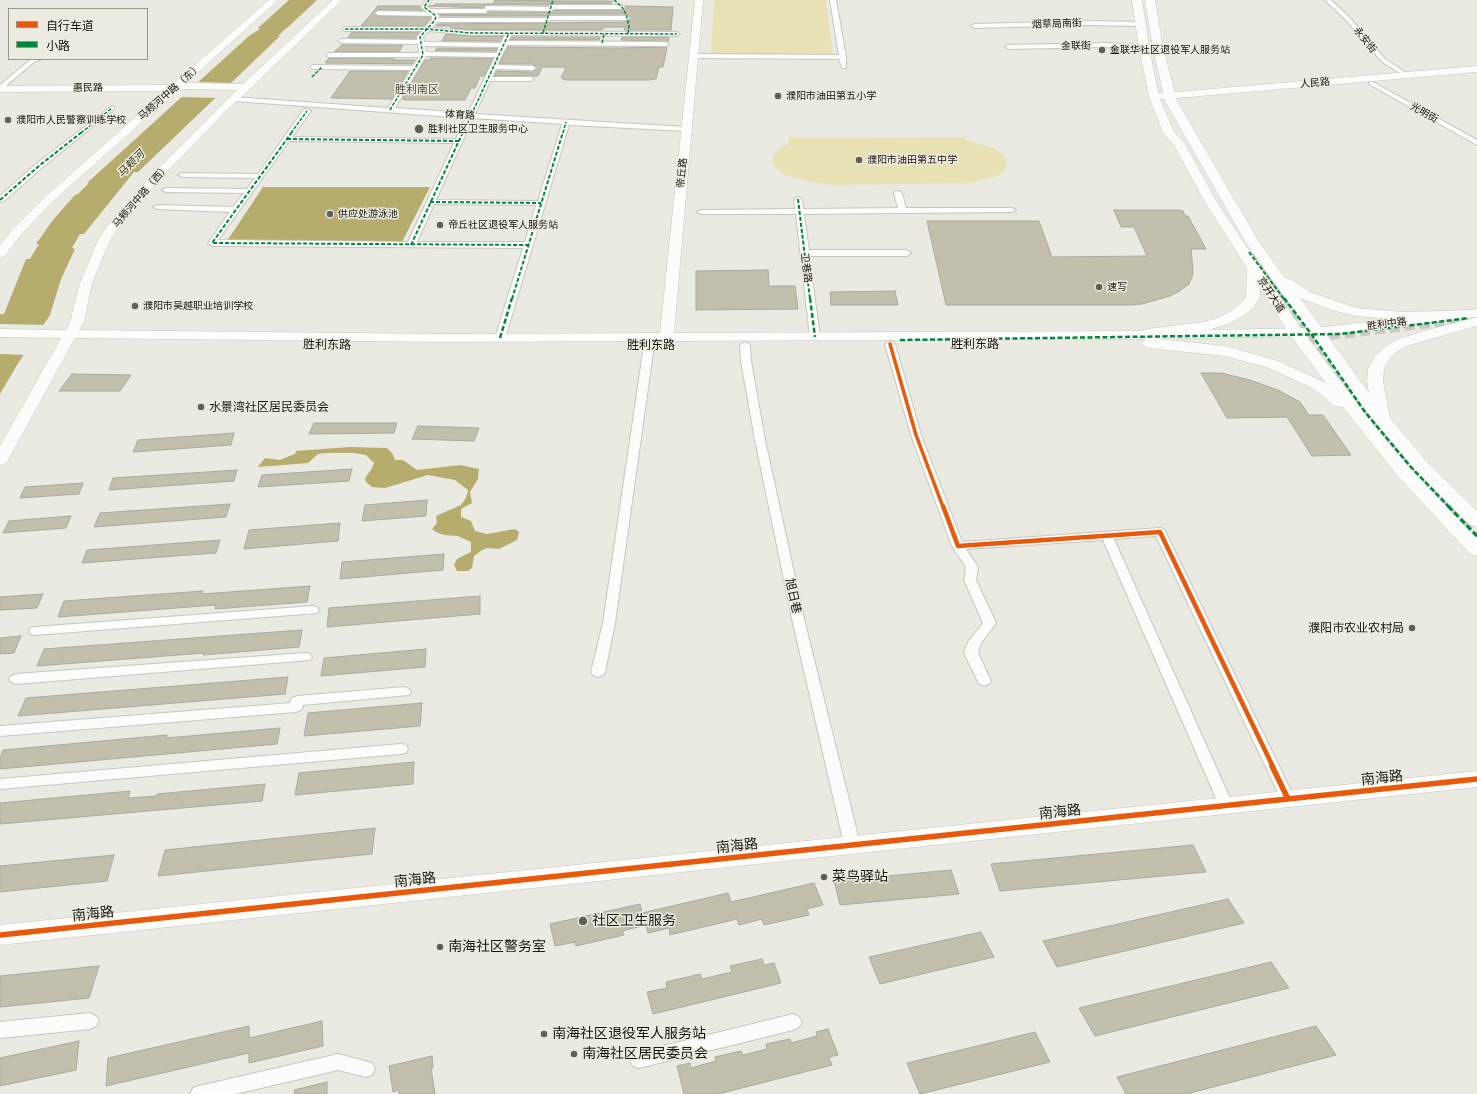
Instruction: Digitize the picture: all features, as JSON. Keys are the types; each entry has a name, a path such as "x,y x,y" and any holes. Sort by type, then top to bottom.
{"main road":[{"name":"京开大道","path":"1137,0 1144,47 1155,100 1169,133 1179,144 1212,204 1253,269 1422,467 1477,521"},
{"name":"京开大道","path":"1150,0 1158,48 1170,99 1253,243 1278,276 1309,336 1366,428 1402,470 1477,550"},
{"path":"1147,339 1206,326 1225,320 1238,313 1248,305 1253,297 1253,269"},
{"path":"1278,276 1305,295 1355,312 1404,316 1476,317"},
{"path":"1382,420 1377,393 1376,369 1381,359 1390,350 1401,344 1476,317"},
{"path":"1147,339 1225,351 1272,364 1314,383 1328,392 1366,428"}],"street":[{"name":"马颊河中路（东）","path":"0,254 20,229 49,199 177,89 274,0"},
{"name":"马颊河中路（西）","path":"0,460 46,375 62,339 77,322 86,283 94,260 104,240 114,225 158,176 239,92 338,0"},
{"path":"429,0 424,7 433,15 486,10 623,8"},
{"path":"543,33 553,0"},
{"path":"614,0 623,8 629,26 628,34"},
{"name":"帝丘路","path":"667,341 699,0"},
{"path":"833,0 844,67"},
{"name":"永安街","path":"1328,0 1348,19 1383,60 1406,75"},
{"path":"378,13 433,15 481,20 627,18"},
{"path":"390,110 423,55 420,37 433,15"},
{"name":"烟草局南街","path":"974,26 1089,23 1140,24"},
{"path":"345,29 426,29 472,33 677,34"},
{"path":"411,245 509,33"},
{"path":"602,43 604,34"},
{"path":"341,41 504,44 666,44"},
{"name":"金联街","path":"1008,47 1106,45 1144,47"},
{"path":"329,55 499,55"},
{"path":"693,56 843,57"},
{"path":"0,90 32,61 36,60"},
{"path":"313,67 416,68"},
{"path":"312,77 322,67"},
{"path":"493,67 533,68"},
{"name":"人民路","path":"1170,99 1477,69"},
{"name":"人民路","path":"1155,100 1477,73"},
{"path":"488,79 531,79"},
{"name":"光明街","path":"1371,83 1477,143"},
{"name":"惠民路","path":"0,90 177,89 239,92"},
{"name":"体育路","path":"239,92 390,110 686,129"},
{"path":"0,200 40,165 112,108"},
{"path":"307,111 212,244 528,245"},
{"path":"500,338 566,122"},
{"path":"286,139 459,141"},
{"path":"182,175 261,176"},
{"path":"166,190 250,191"},
{"path":"898,193 903,211"},
{"name":"卫巷路","path":"798,199 815,337"},
{"path":"430,202 541,203"},
{"path":"157,207 237,210"},
{"path":"701,212 1012,210"},
{"path":"804,253 907,252"},
{"name":"胜利中路","path":"1309,336 1407,331 1476,317"},
{"name":"胜利东路","path":"0,334 62,339 435,346 649,345 667,341 815,337 1147,339"},
{"name":"胜利东路","path":"0,342 62,339 500,338 667,341 745,345 890,344 1309,336"},
{"path":"890,344 916,435 958,546 972,567 970,580 990,623 975,642 971,653 984,681"},
{"path":"598,672 609,623 649,345"},
{"name":"旭日巷","path":"745,345 746,361 760,440 799,624 852,844"},
{"path":"958,546 1160,532 1288,799"},
{"path":"1107,536 1226,805"},
{"path":"35,631 314,610"},
{"path":"16,679 305,657"},
{"path":"0,731 297,704 404,692"},
{"path":"0,784 401,749"},
{"name":"南海路","path":"0,935 1477,779"},
{"path":"0,1030 90,1021"},
{"path":"639,1060 793,1022"},
{"path":"199,1094 338,1062 366,1069"}],"shaded area":[{"path":"714,0 826,0 833,55 711,54"},
{"path":"965,137 966,140 994,148 1003,155 1007,162 1005,169 998,176 970,183 836,185 816,183 785,175 772,163 774,155 779,149 789,144 788,138"}],"water":[{"name":"马颊河","path":"289,0 317,0 285,29 278,36 280,36 138,172 134,172 84,234 80,234 72,248 75,249 61,279 50,315 0,394 0,314 4,314 26,259 30,259 39,244 36,244 53,220 75,195 89,183 87,183 249,36 260,29 258,28"},
{"name":"供应处游泳池","path":"263,187 430,187 402,242 227,241"},
{"path":"350,447 387,448 392,453 395,460 403,460 417,470 460,465 479,469 478,479 470,492 472,503 461,509 461,517 471,521 475,531 487,534 515,529 519,532 517,540 499,549 487,548 482,550 474,556 472,568 468,571 457,571 454,565 457,559 471,552 471,542 458,536 444,535 432,529 437,523 436,516 461,505 466,498 468,490 455,480 428,475 385,488 372,487 366,482 365,478 374,463 366,455 353,453 318,454 308,463 258,467 265,458 280,460 295,454 296,451"}],"pier":[{"path":"195,82 233,83 218,98 179,97"},
{"path":"0,324 46,325 26,355 0,354"}],"building":[{"path":"495,0 612,1 611,4 548,5 487,4 493,4"},
{"path":"435,4 487,4 484,8 429,6 434,6"},
{"path":"378,6 420,6 423,10 378,10 374,13 378,16 430,17 430,19 424,26 361,26"},
{"path":"626,6 673,7 671,30 624,30 625,27 604,27 602,30 472,30 450,28 451,26 436,26 438,24 627,22 631,18 627,14 440,16 440,14 485,14 488,12 622,10"},
{"path":"419,32 416,38 348,38 351,33"},
{"path":"446,34 503,36 500,41 442,41"},
{"path":"512,37 600,37 599,40 510,40"},
{"path":"622,37 669,37 668,42 621,40"},
{"path":"342,45 403,45 399,52 334,52"},
{"path":"508,47 667,47 663,67 659,67 656,79 566,80 561,78 566,67 542,67 538,76 494,76 497,71 533,72 537,68 533,64 499,64"},
{"path":"437,48 497,48 496,51 435,51"},
{"path":"329,58 394,58 393,60 415,60 412,64 325,63"},
{"path":"431,58 493,58 484,76 480,76 475,88 471,88 465,100 402,99 425,60 429,60"},
{"path":"350,71 408,71 392,99 331,98"},
{"path":"1114,210 1183,211 1185,216 1188,216 1206,249 1191,249 1193,271 1189,284 1170,296 1142,304 946,305 927,221 1039,221 1052,257 1147,256 1134,227 1121,227"},
{"path":"768,270 769,286 795,286 798,309 696,310 696,271"},
{"path":"895,291 898,305 831,305 830,292"},
{"path":"1201,373 1221,373 1250,380 1278,390 1300,402 1309,415 1323,415 1351,455 1312,456 1287,417 1227,418"},
{"path":"72,374 131,375 120,391 59,391"},
{"path":"314,423 397,423 394,433 309,434"},
{"path":"418,426 479,428 474,441 412,439"},
{"path":"234,433 231,445 133,452 138,440"},
{"path":"352,469 349,481 258,487 262,475"},
{"path":"237,470 234,481 109,490 113,478"},
{"path":"83,483 79,494 20,498 25,487"},
{"path":"427,500 426,516 362,521 365,505"},
{"path":"230,504 226,517 94,527 100,513"},
{"path":"71,516 66,528 3,533 9,521"},
{"path":"340,523 338,541 244,549 249,530"},
{"path":"220,540 216,553 82,563 87,550"},
{"path":"444,554 443,570 340,579 342,562"},
{"path":"310,586 307,602 215,609 216,605 58,617 64,601 203,591 202,594"},
{"path":"43,594 37,608 0,610 0,597"},
{"path":"480,596 480,614 327,627 329,608"},
{"path":"302,630 299,647 37,666 44,649"},
{"path":"21,636 14,653 0,654 0,638"},
{"path":"426,649 425,667 321,676 324,658"},
{"path":"288,677 285,694 18,716 26,698"},
{"path":"422,703 420,726 304,736 308,713"},
{"path":"280,728 277,744 0,769 0,758 3,750 167,735 166,738"},
{"path":"414,762 413,784 295,795 299,773"},
{"path":"265,784 262,801 0,824 0,803 130,791 128,798 157,796 157,794"},
{"path":"375,828 372,854 158,876 165,850"},
{"path":"1193,845 1206,872 1000,891 991,864"},
{"path":"114,855 107,881 0,892 0,866"},
{"path":"951,870 959,894 840,905 834,881"},
{"path":"814,883 823,905 807,909 809,915 764,925 762,919 739,925 737,919 670,935 669,928 648,933 646,925 622,931 624,935 576,946 575,942 555,946 550,924 640,904 642,913 728,893 731,902"},
{"path":"1228,899 1244,923 1057,967 1043,941"},
{"path":"981,932 994,957 880,984 869,957"},
{"path":"762,959 764,965 774,963 781,983 653,1014 647,992 667,988 666,982 700,974 702,979 732,972 730,966"},
{"path":"1271,962 1289,988 1095,1036 1079,1008"},
{"path":"99,966 89,998 0,1007 0,976"},
{"path":"322,1021 323,1046 249,1063 249,1053 106,1086 108,1058 249,1026 249,1038"},
{"path":"1316,1026 1336,1055 1186,1094 1126,1094 1117,1077"},
{"path":"828,1029 838,1055 829,1057 832,1065 718,1094 684,1094 677,1066 690,1063 691,1068 716,1061 715,1057 741,1051 743,1055 767,1049 766,1044 790,1039 791,1043 817,1036 816,1032"},
{"path":"1035,1032 1050,1062 920,1094 907,1063"},
{"path":"79,1041 76,1070 0,1086 0,1058"},
{"path":"432,1056 433,1068 431,1068 435,1094 399,1094 399,1090 393,1092 389,1066"},
{"path":"327,1082 327,1094 295,1094 294,1090"}],"tunnel":[{"path":"1251,255 1284,299"},
{"path":"1284,298 1312,335 1365,412 1410,466 1449,507"},
{"path":"1315,335 1341,334 1469,318"},
{"path":"1448,506 1477,536"}],"marked path":[{"path":"390,110 423,55 420,37 435,20 436,16 424,7 429,0"},
{"path":"543,33 553,0"},
{"path":"614,0 622,7 626,14 629,26 628,34"},
{"path":"345,29 426,29 472,33 677,34"},
{"path":"411,245 509,33"},
{"path":"602,43 604,34"},
{"path":"312,77 322,67"},
{"path":"0,200 40,165 112,108"},
{"path":"307,111 212,243 528,245"},
{"path":"500,338 566,122"},
{"path":"287,139 459,141"},
{"path":"798,199 815,337"},
{"path":"430,202 541,203"},
{"path":"1249,252 1312,335 1365,412 1410,466 1477,536"},
{"path":"900,340 1341,334 1469,318"}],"cycle path":[{"path":"890,344 916,435 958,546 1160,532 1288,799"},
{"path":"0,935 1477,779"}],"place":[{"name":"金联华社区退役军人服务站","path":"1102,50"},
{"name":"濮阳市油田第五小学","path":"778,96"},
{"name":"濮阳市人民警察训练学校","path":"8,120"},
{"name":"胜利社区卫生服务中心","path":"419,129"},
{"name":"濮阳市油田第五中学","path":"859,160"},
{"name":"供应处游泳池","path":"330,214"},
{"name":"帝丘社区退役军人服务站","path":"440,225"},
{"name":"速写","path":"1099,287"},
{"name":"濮阳市吴越职业培训学校","path":"135,306"},
{"name":"水景湾社区居民委员会","path":"201,407"},
{"name":"濮阳市农业农村局","path":"1412,628"},
{"name":"菜鸟驿站","path":"824,877"},
{"name":"社区卫生服务","path":"583,921"},
{"name":"南海社区警务室","path":"440,947"},
{"name":"南海社区退役军人服务站","path":"544,1034"},
{"name":"南海社区居民委员会","path":"574,1054"}],"district":[{"name":"胜利南区","path":"417,90"}]}
